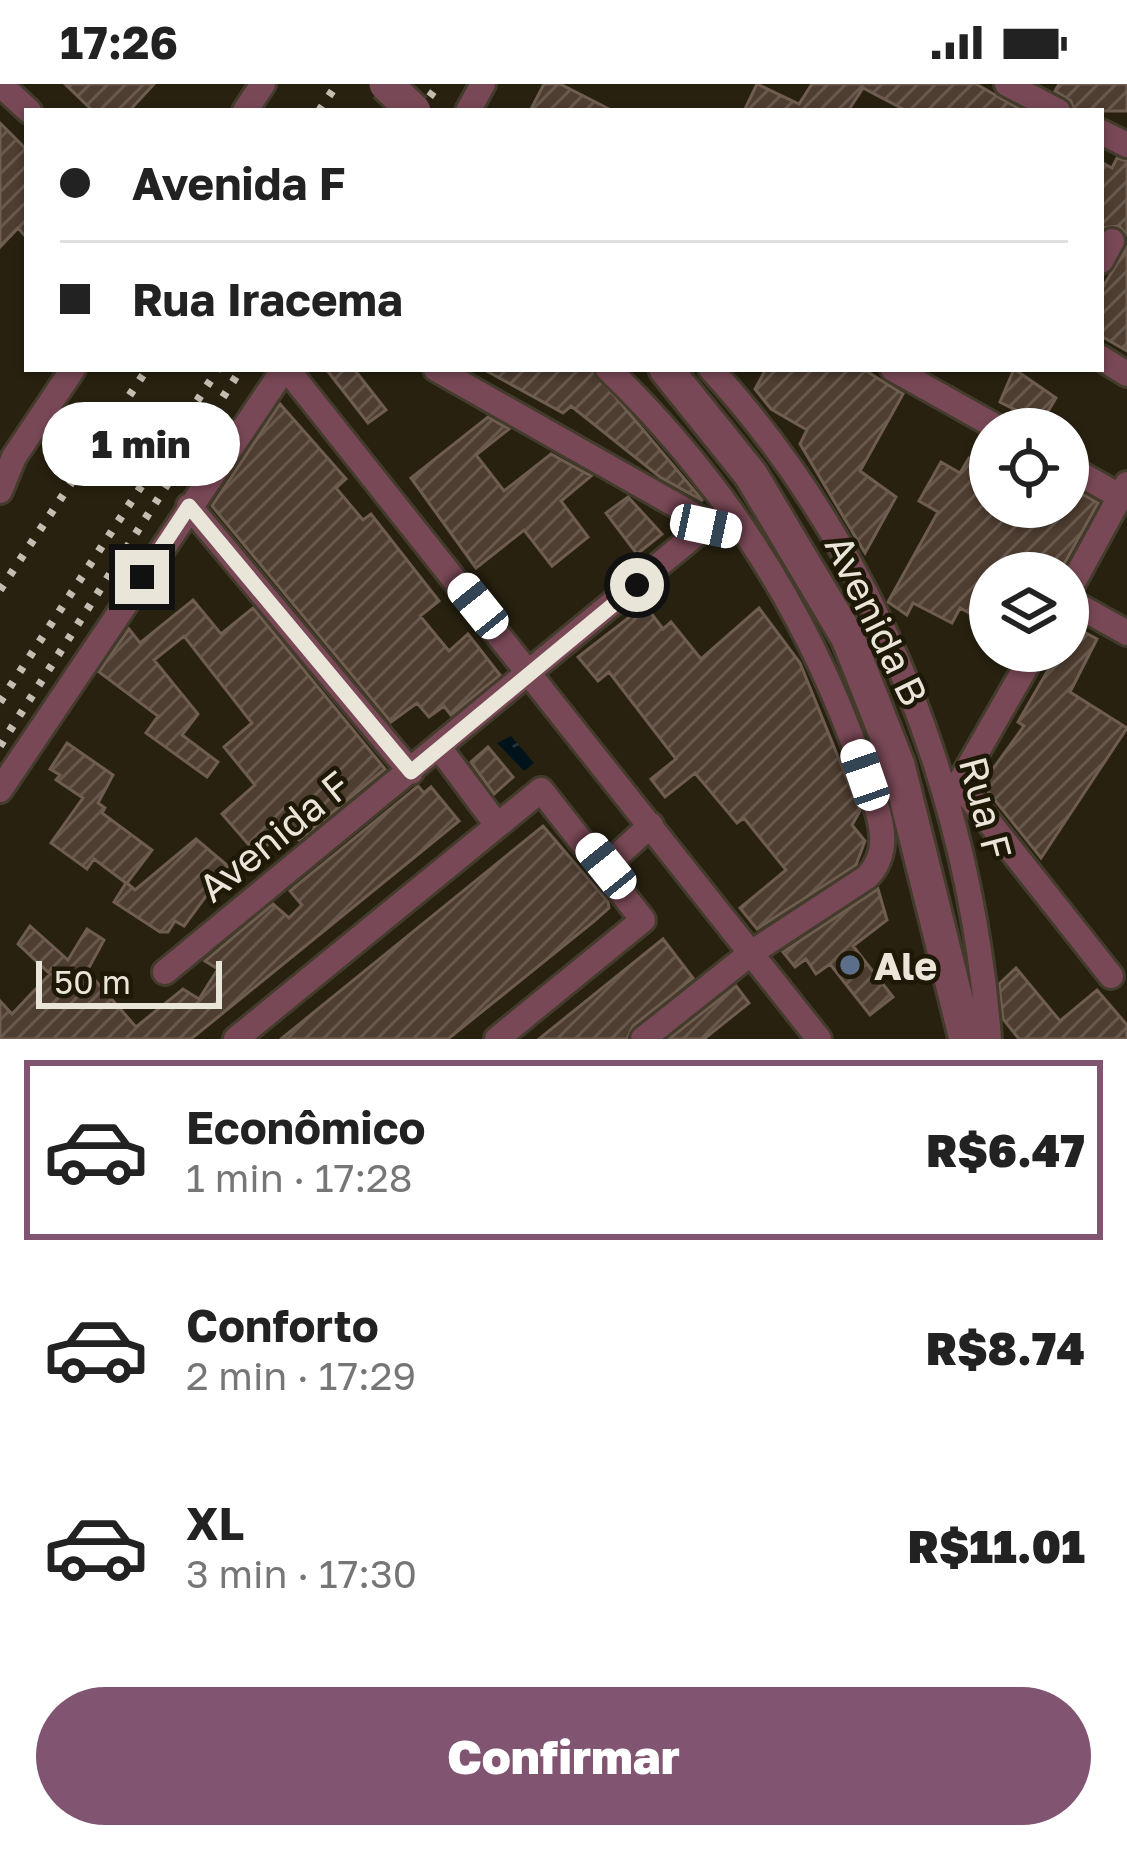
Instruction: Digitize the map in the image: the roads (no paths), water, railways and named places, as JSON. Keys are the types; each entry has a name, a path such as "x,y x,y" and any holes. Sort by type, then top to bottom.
{"street":[{"path":"0,84 26,108"},
{"path":"386,84 411,108"},
{"path":"1007,84 1053,100"},
{"path":"0,491 7,452 71,372"},
{"path":"0,790 284,372"},
{"path":"288,372 819,1039"},
{"path":"441,372 706,526 750,535"},
{"path":"611,372 690,455 750,535 807,632 850,730 879,814 880,864 751,953 643,1039"},
{"name":"Avenida B","path":"668,372 751,475 848,638 898,765 965,1039"},
{"name":"Rua F","path":"713,372 801,484 850,563 954,793 989,1039"},
{"path":"898,372 969,412"},
{"path":"1089,476 1124,491 1089,557"},
{"path":"189,506 411,772"},
{"name":"Avenida F","path":"164,972 441,750 706,526"},
{"path":"1089,609 1127,632"},
{"path":"954,793 1023,672"},
{"path":"441,750 497,826"},
{"path":"236,1039 537,792 545,792 643,915 642,922 497,1039"},
{"name":"Rua F","path":"954,793 1111,976"},
{"path":"606,866 651,825"},
{"name":"Avenida B","path":"939,942 935,974 947,1039"}],"water":[{"path":"511,736 534,763 524,771 497,743"}],"railway":[{"path":"321,108 337,84"},
{"path":"392,108 408,84"},
{"path":"421,108 439,84"},
{"path":"0,590 145,372"},
{"path":"0,702 216,372"},
{"path":"0,746 239,372"}],"place":[{"name":"Ale","path":"850,965"}]}
